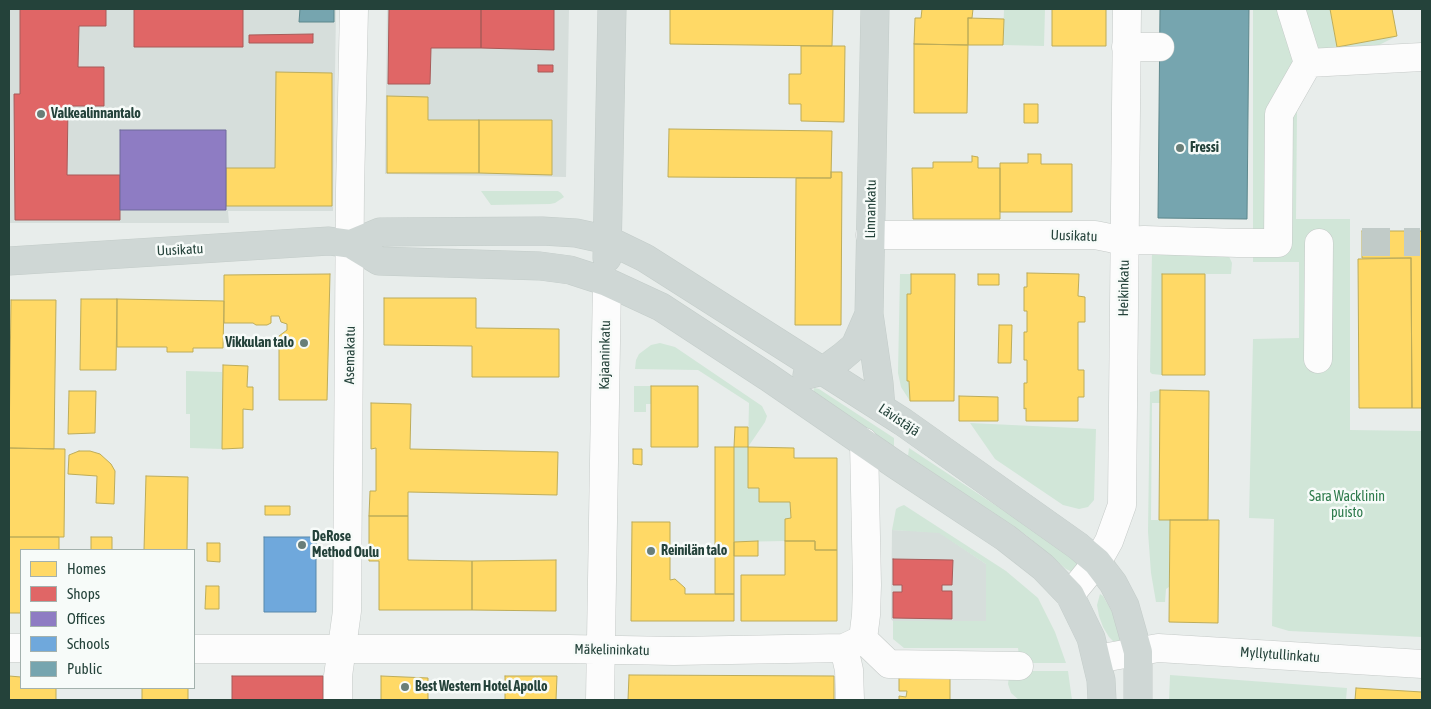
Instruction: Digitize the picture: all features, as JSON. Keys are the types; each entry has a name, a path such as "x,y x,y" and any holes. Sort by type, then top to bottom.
{"main road":[{"name":"Kajaaninkatu","path":"607,282 612,9"},
{"name":"Linnankatu","path":"875,9 869,314 881,408"},
{"name":"Uusikatu","path":"351,244 380,232 576,233 608,240"},
{"name":"Lävistäjä","path":"608,240 645,258 881,408 1045,521 1078,546 1097,562 1113,583 1125,606 1138,652"},
{"name":"Uusikatu","path":"9,260 329,241 351,244 379,261 540,266 570,270 607,282"},
{"path":"607,282 661,307 1006,538 1043,567 1070,595 1092,638 1101,680 1102,700"},
{"path":"768,377 796,377 823,371 854,346 869,314"},
{"path":"1138,652 1138,700"}],"street":[{"name":"Asemakatu","path":"338,700 338,676 347,611 350,189 354,9"},
{"name":"Heikinkatu","path":"1070,595 1097,562 1109,541 1122,505 1127,9"},
{"path":"1291,9 1308,62 1422,57"},
{"path":"1126,47 1160,47"},
{"name":"Uusikatu","path":"870,235 1095,236 1125,241 1278,243 1279,114 1308,62"},
{"path":"1318,359 1319,243"},
{"name":"Kajaaninkatu","path":"600,700 607,282"},
{"path":"850,700 849,670 853,644 876,586 864,442"},
{"path":"853,644 889,664 1019,666"},
{"name":"Mäkelininkatu","path":"195,649 674,651 853,644"},
{"name":"Myllytullinkatu","path":"1097,659 1158,648 1422,664"}],"shaded area":[{"path":"9,9 336,9 333,211 228,211 229,223 9,223"},
{"path":"387,9 569,9 566,177 385,174"},
{"path":"892,530 939,532 986,564 986,622 893,621 891,619"}],"green space":[{"path":"1004,9 1045,9 1044,46 1003,45"},
{"name":"Sara Wacklinin puisto","path":"1253,9 1298,9 1296,219 1350,219 1350,430 1422,431 1422,637 1289,631 1272,626 1274,519 1249,518 1253,339 1299,338 1299,262 1253,262"},
{"path":"1301,9 1330,9 1337,47 1397,36 1371,49 1328,53 1316,48"},
{"path":"481,191 558,191 564,197 550,204 491,205"},
{"path":"1152,252 1227,252 1232,263 1231,274 1162,274 1162,375 1150,372"},
{"path":"900,274 911,274 911,294 907,294 907,380 909,381 910,401 901,387 898,373"},
{"path":"660,343 675,347 762,406 767,416 765,422 748,447 749,403 698,370 635,369 639,354 651,345"},
{"path":"186,371 222,372 222,449 190,448 190,414 186,414"},
{"path":"634,386 651,386 651,404 646,404 646,412 634,412"},
{"path":"814,388 819,389 894,438 894,447 813,394"},
{"path":"1160,390 1160,403 1152,403 1151,520 1170,520 1169,587 1166,589 1165,602 1156,602 1151,573 1148,532 1150,392"},
{"path":"970,423 1096,429 1094,500 1088,507 1079,509 1063,505 995,459"},
{"path":"734,447 748,447 748,488 759,488 790,502 791,518 785,519 785,541 734,542"},
{"path":"909,448 1045,538 1074,559 1085,570 1072,572 1066,569 1026,535 908,456"},
{"path":"904,505 1006,571 1038,598 1055,632 1066,663 1020,663 1018,648 904,648 893,639 893,621 986,621 986,564 939,533 892,530 896,509"},
{"path":"1100,594 1115,617 1120,634 1120,641 1116,644 1109,637 1099,616 1097,605"},
{"path":"1017,671 1068,671 1072,700 1019,700 1011,693 1008,684 1009,676"},
{"path":"1170,675 1347,688 1346,700 1169,700"}],"building: Homes":[{"path":"670,9 833,9 832,46 670,44"},
{"path":"922,9 973,9 972,18 968,18 968,45 914,44 915,18 921,18"},
{"path":"1052,9 1106,9 1106,46 1052,46"},
{"path":"1330,9 1392,9 1397,36 1337,47"},
{"path":"968,18 1004,19 1003,45 968,45"},
{"path":"914,44 968,45 967,113 914,113"},
{"path":"801,46 845,46 844,122 801,121 801,104 789,104 789,74 801,74"},
{"path":"276,72 332,73 332,206 226,206 226,168 275,168"},
{"path":"387,96 428,97 428,120 479,120 479,173 387,173"},
{"path":"1024,104 1038,104 1038,123 1024,123"},
{"path":"479,120 552,120 552,175 479,173"},
{"path":"669,129 832,131 831,178 668,177"},
{"path":"1028,154 1041,154 1041,164 1072,164 1072,212 1000,212 1000,163 1028,163"},
{"path":"972,156 978,157 978,168 1000,168 1000,219 913,219 912,168 933,168 933,162 972,162"},
{"path":"831,172 842,172 841,325 795,325 796,178 831,178"},
{"path":"1362,231 1422,231 1422,408 1412,408 1411,258 1362,258"},
{"path":"1411,258 1412,408 1359,408 1358,259"},
{"path":"1027,273 1079,274 1078,296 1085,297 1085,322 1078,322 1078,370 1084,370 1084,397 1078,397 1078,421 1026,421 1024,383 1027,383 1027,360 1024,360 1024,332 1027,332 1027,311 1024,311 1024,287 1027,287"},
{"name":"Vikkulan talo","path":"330,274 327,400 279,400 279,336 287,330 287,324 281,322 279,316 271,316 271,323 267,325 224,323 224,275"},
{"path":"911,274 955,274 954,401 910,401 909,381 907,381 907,294 911,294"},
{"path":"978,274 999,274 999,285 978,285"},
{"path":"1162,274 1205,274 1205,375 1162,375"},
{"path":"384,298 476,298 476,328 559,329 559,377 472,377 472,346 384,345"},
{"path":"81,299 117,299 116,370 80,370"},
{"path":"117,299 224,301 223,348 193,348 193,352 167,352 167,347 117,347"},
{"path":"11,300 56,300 54,449 9,448"},
{"path":"999,325 1012,325 1011,363 998,363"},
{"path":"223,365 248,366 247,387 253,387 253,410 243,409 243,448 222,449"},
{"path":"651,386 698,386 698,447 651,447"},
{"path":"1160,390 1209,391 1208,520 1159,520"},
{"path":"69,391 96,391 95,433 68,434"},
{"path":"959,396 998,397 998,421 959,421"},
{"path":"371,403 411,404 410,449 558,452 557,495 408,492 408,516 369,516 370,491 376,491 376,448 371,449"},
{"path":"735,427 748,427 748,447 734,447"},
{"path":"715,447 734,447 734,594 715,594"},
{"path":"748,447 794,448 794,458 837,458 837,550 815,550 815,541 785,541 785,519 791,518 790,502 759,502 759,488 748,488"},
{"path":"9,448 65,449 64,537 9,537"},
{"path":"633,449 642,449 642,465 633,464"},
{"path":"79,451 90,451 100,454 111,464 115,471 114,504 96,503 97,476 68,474 69,455"},
{"path":"146,476 188,477 187,549 144,549"},
{"path":"265,506 290,506 290,515 265,515"},
{"path":"369,516 408,516 408,560 472,561 472,610 379,610 379,561 369,561"},
{"path":"1170,520 1219,520 1218,623 1169,622"},
{"name":"Reinilän talo","path":"632,522 670,522 670,580 675,579 685,588 685,594 734,594 734,621 631,621"},
{"path":"9,537 59,537 59,549 20,549 20,613 9,613"},
{"path":"91,537 112,537 112,549 91,549"},
{"path":"758,541 758,556 734,556 734,542"},
{"path":"785,541 815,541 815,550 837,550 837,621 741,621 741,575 785,575"},
{"path":"207,543 220,543 220,562 207,561"},
{"path":"556,560 556,611 472,610 472,561"},
{"path":"206,586 219,586 219,609 205,609"},
{"path":"629,675 834,676 834,700 628,700"},
{"path":"9,676 20,677 20,689 56,689 56,700 9,700"},
{"name":"Best Western Hotel Apollo","path":"381,676 428,678 428,700 381,700"},
{"path":"505,676 557,676 556,700 505,700"},
{"path":"950,676 950,700 899,700 899,696 906,697 907,691 899,691 899,677"},
{"path":"1356,688 1422,692 1422,700 1355,700"},
{"path":"142,689 188,689 188,700 142,700"}],"building: Shops":[{"name":"Valkealinnantalo","path":"20,9 106,9 106,26 79,26 78,67 104,67 104,106 68,106 67,175 120,175 120,220 15,220 14,94 20,94"},
{"path":"134,9 243,9 243,47 134,47"},
{"path":"389,9 481,9 481,48 431,48 430,84 388,84"},
{"path":"481,9 554,9 554,50 481,48"},
{"path":"313,34 313,43 249,43 249,35"},
{"path":"538,65 553,65 553,72 538,72"},
{"path":"893,559 953,560 952,585 942,585 942,591 952,591 952,619 893,618 893,592 902,592 902,585 893,585"},
{"path":"232,676 323,676 323,700 232,700"}],"building: Offices":[{"path":"120,130 226,130 226,210 120,210"}],"building: Schools":[{"path":"264,537 316,537 316,612 264,612"}],"building: Public":[{"path":"300,9 334,9 334,22 299,22"},
{"path":"1160,9 1249,9 1247,219 1158,218"}],"tunnel":[{"path":"1362,242 1420,242"}],"place":[{"name":"Valkealinnantalo","path":"41,114"},
{"name":"Fressi","path":"1180,148"},
{"name":"Vikkulan talo","path":"304,343"},
{"name":"DeRose Method Oulu","path":"302,545"},
{"name":"Reinilän talo","path":"651,551"},
{"name":"Best Western Hotel Apollo","path":"405,687"}]}
